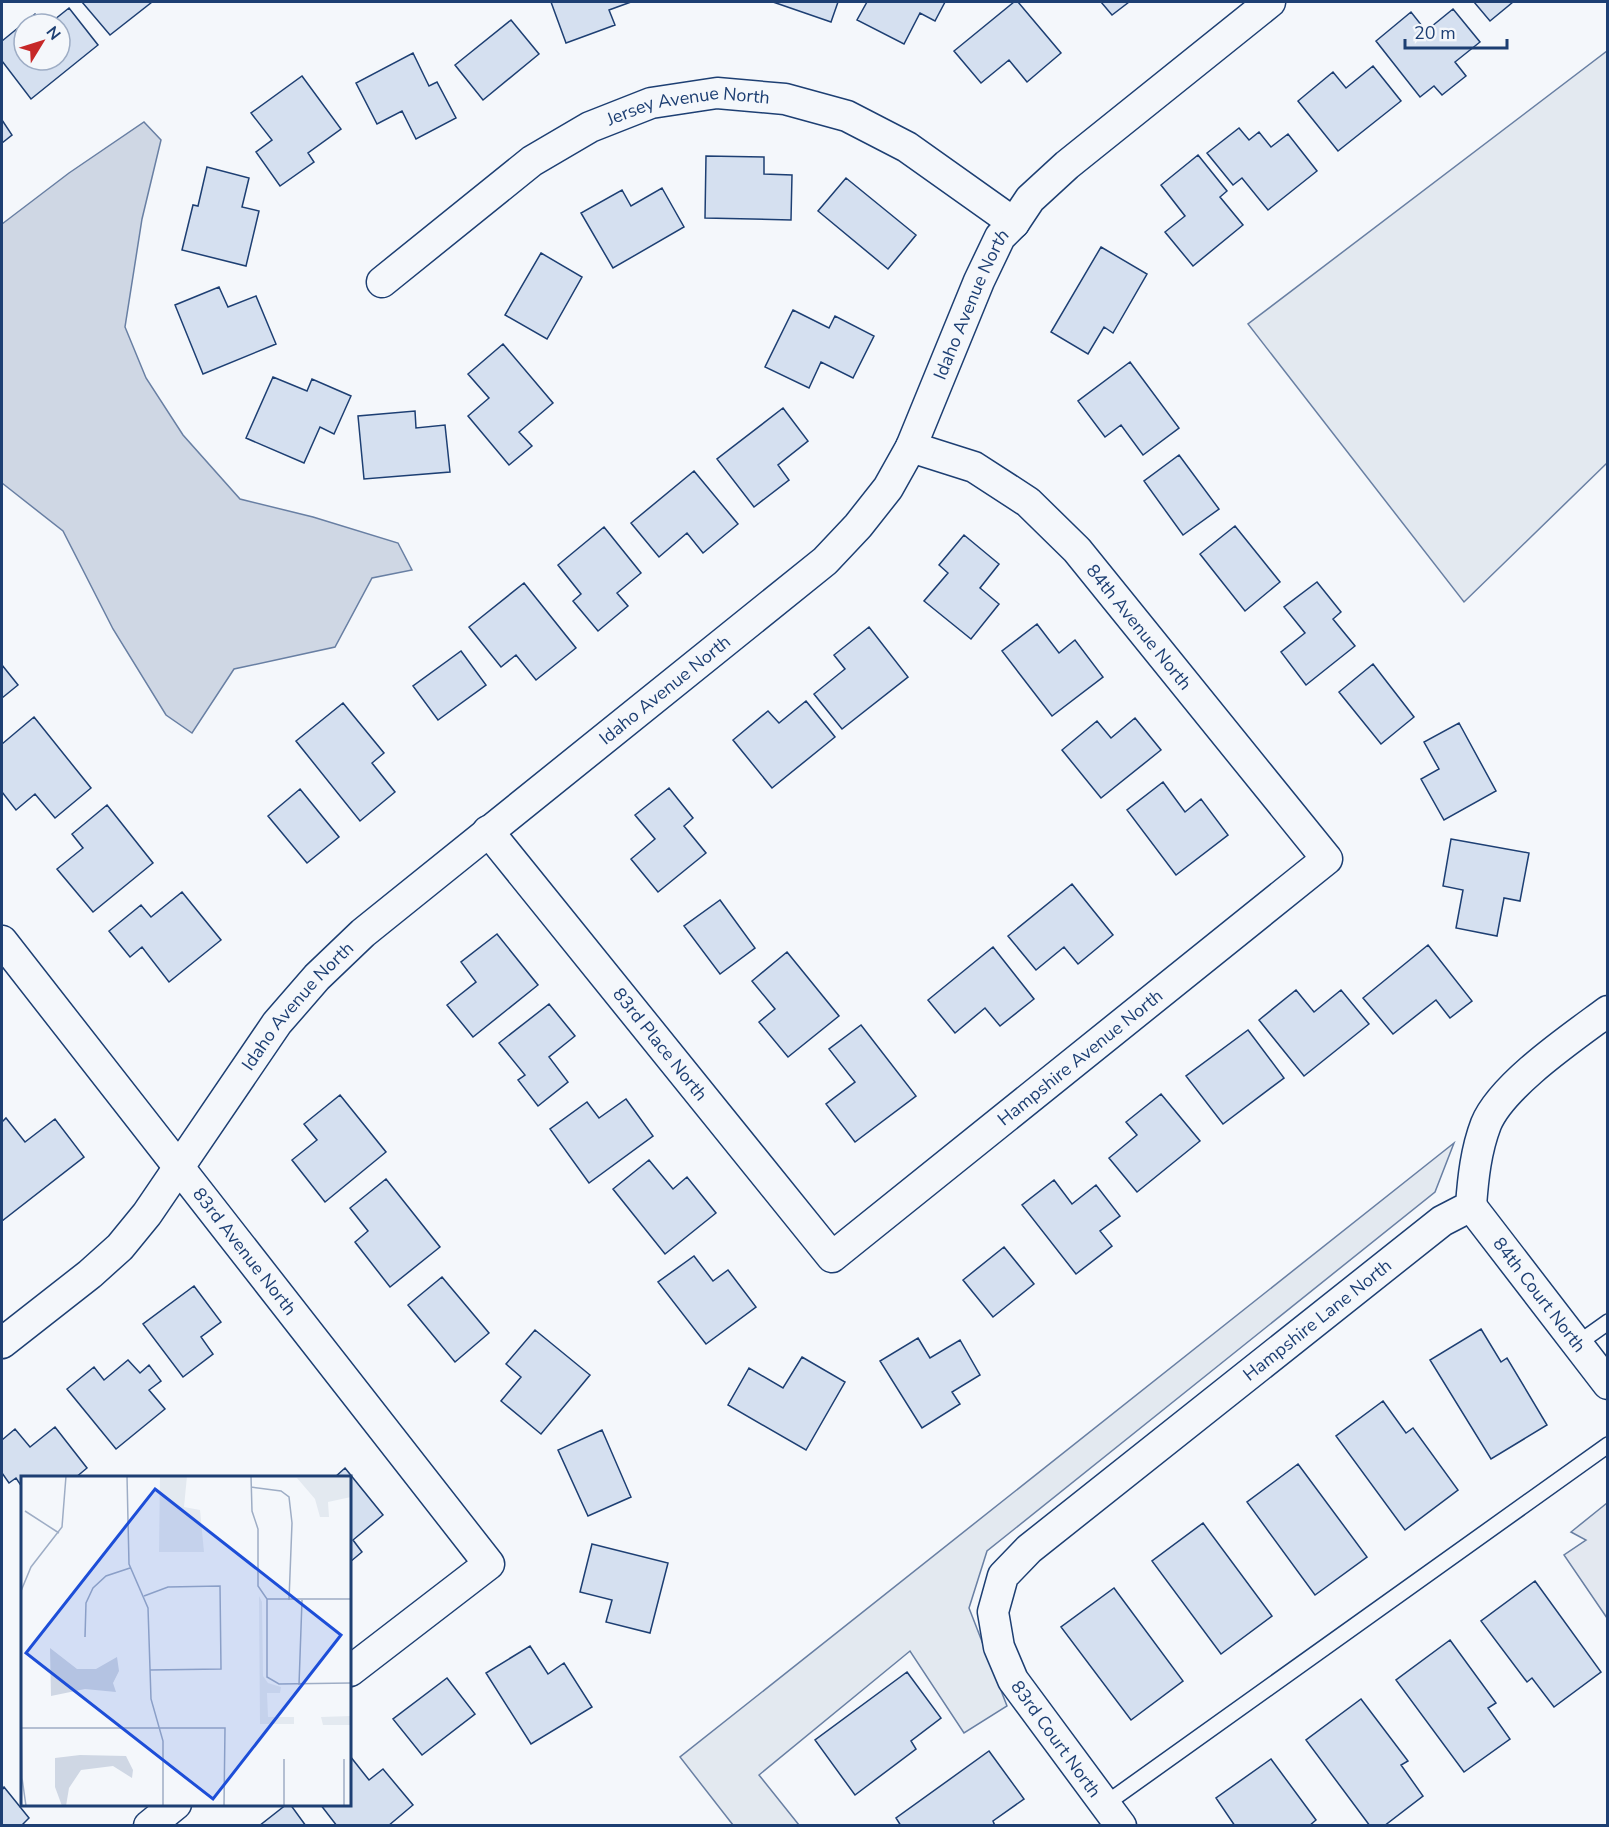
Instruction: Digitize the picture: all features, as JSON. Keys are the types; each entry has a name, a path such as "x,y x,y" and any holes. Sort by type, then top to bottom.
{"street":[{"name":"Idaho Avenue North","path":"2,1343 90,1274 120,1247 147,1214 277,1023 317,977 363,933 825,561 858,526 888,488 911,447 979,281 1000,237 1014,223 1030,199 1067,165 1270,2"},
{"name":"Jersey Avenue North","path":"382,282 532,161 590,127 651,103 717,93 785,99 847,116 907,147 1014,223"},
{"name":"84th Avenue North","path":"911,447 974,467 1028,502 1077,550 1327,859"},
{"name":"83rd Place North","path":"488,831 832,1257"},
{"name":"Hampshire Avenue North","path":"832,1257 1327,859"},
{"name":"83rd Avenue North","path":"2,941 489,1564 351,1670"},
{"path":"1471,1206 1477,1153 1487,1122 1509,1091 1608,1011"},
{"name":"84th Court North","path":"1471,1206 1608,1384"},
{"name":"Hampshire Lane North","path":"993,1612 1004,1576 1029,1549 1442,1221 1471,1206"},
{"name":"83rd Court North","path":"993,1612 999,1647 1013,1680 1113,1815"},
{"path":"149,1826 174,1806"}],"lane":[{"path":"1577,1344 1608,1322"},
{"path":"1113,1815 1608,1445"}],"shaded area":[{"path":"1607,51 1607,463 1464,602 1248,324"},
{"path":"144,122 161,140 142,219 125,327 146,378 183,435 240,499 313,517 398,543 412,570 372,578 335,647 234,669 192,733 166,715 113,629 63,531 2,483 2,224 69,173"},
{"path":"1454,1143 1435,1192 987,1551 969,1608 1007,1706 964,1733 910,1651 759,1775 799,1825 733,1825 680,1757"},
{"path":"1607,1503 1607,1618 1564,1555 1586,1540 1571,1532"}],"building":[{"path":"82,2 152,2 110,35"},
{"path":"551,2 631,2 609,10 615,25 566,43"},
{"path":"773,2 838,2 831,22"},
{"path":"867,2 945,2 935,21 920,13 904,44 857,20"},
{"path":"1014,2 1018,2 1061,53 1027,82 1009,60 981,83 954,51"},
{"path":"1101,2 1129,2 1112,15"},
{"path":"1474,2 1513,2 1490,21"},
{"path":"69,8 98,45 72,66 72,12 64,12"},
{"path":"1453,9 1480,42 1455,62 1466,76 1442,95 1434,86 1420,97 1376,41 1411,12 1426,31"},
{"path":"511,20 539,54 483,100 455,65"},
{"path":"12,33 12,72 64,72 31,99 2,61 2,41"},
{"path":"413,53 429,86 437,82 456,118 416,139 402,111 377,124 356,83"},
{"path":"1373,66 1401,101 1338,151 1298,101 1333,72 1346,88"},
{"path":"302,76 341,129 308,153 314,162 280,186 256,152 272,140 251,113"},
{"path":"2,120 12,135 2,143"},
{"path":"1239,128 1249,140 1259,132 1271,147 1288,134 1317,171 1268,210 1242,178 1233,185 1207,153"},
{"path":"1198,155 1227,191 1220,197 1243,225 1193,266 1165,232 1185,216 1161,185"},
{"path":"706,156 764,157 764,174 792,175 791,220 705,218"},
{"path":"207,167 249,178 242,207 259,211 246,266 182,250 193,205 198,206"},
{"path":"846,178 916,235 888,269 818,211"},
{"path":"662,188 684,227 613,268 581,213 622,190 631,206"},
{"path":"1101,247 1147,274 1113,333 1104,327 1088,354 1051,332"},
{"path":"541,253 582,277 547,339 505,315"},
{"path":"219,287 228,307 256,296 276,344 203,374 175,305"},
{"path":"793,310 829,328 835,316 874,336 853,378 821,362 809,388 765,367"},
{"path":"503,344 553,403 519,432 532,446 509,465 468,416 489,398 468,374"},
{"path":"1130,362 1179,428 1143,455 1121,425 1105,437 1078,401"},
{"path":"273,377 307,391 312,379 351,396 334,434 320,427 304,463 246,438"},
{"path":"783,408 808,441 778,465 789,480 754,507 717,459"},
{"path":"415,411 416,428 445,425 450,472 364,479 358,416"},
{"path":"1179,455 1219,509 1183,535 1144,481"},
{"path":"694,471 738,524 703,553 687,533 659,557 631,523"},
{"path":"1235,526 1280,582 1245,611 1200,554"},
{"path":"604,527 641,573 617,593 628,606 598,631 573,601 581,594 558,565"},
{"path":"964,535 999,564 980,588 999,604 971,639 924,601 948,573 939,565"},
{"path":"1317,582 1341,612 1333,619 1355,646 1306,685 1281,652 1305,633 1284,607"},
{"path":"524,583 576,648 536,680 516,655 501,667 469,627"},
{"path":"1037,624 1059,653 1075,640 1103,677 1052,716 1002,651"},
{"path":"869,627 908,677 842,729 814,694 845,669 834,655"},
{"path":"461,651 486,685 438,720 413,686"},
{"path":"1373,664 1414,717 1381,744 1339,692"},
{"path":"2,665 18,685 2,698"},
{"path":"806,701 835,737 772,788 733,740 768,711 779,723"},
{"path":"343,703 384,753 372,763 395,792 360,821 296,741"},
{"path":"34,717 91,788 55,818 35,794 16,810 2,792 2,744"},
{"path":"1135,718 1161,750 1101,798 1062,750 1097,721 1111,738"},
{"path":"1459,723 1496,791 1444,820 1421,779 1439,769 1424,742"},
{"path":"1163,782 1185,812 1201,799 1228,835 1176,875 1127,810"},
{"path":"669,788 693,818 684,826 706,853 658,892 631,859 655,839 635,815"},
{"path":"300,789 339,837 307,863 268,816"},
{"path":"107,805 153,863 93,912 57,869 83,848 72,834"},
{"path":"1451,839 1529,853 1520,901 1504,898 1497,936 1456,928 1463,890 1443,886"},
{"path":"1072,884 1113,935 1078,964 1064,947 1036,970 1008,936"},
{"path":"182,892 221,940 169,982 142,947 130,957 109,931 141,905 151,917"},
{"path":"720,900 755,948 720,974 684,926"},
{"path":"497,934 538,985 473,1037 447,1005 476,982 461,962"},
{"path":"1428,945 1472,1001 1450,1018 1436,1000 1393,1034 1363,998"},
{"path":"993,947 1034,999 1000,1026 985,1008 955,1033 928,1000"},
{"path":"787,952 839,1016 788,1057 759,1022 775,1009 752,981"},
{"path":"1296,990 1314,1012 1341,990 1369,1024 1304,1076 1259,1020"},
{"path":"549,1004 575,1036 549,1057 568,1082 538,1106 518,1080 525,1075 499,1043"},
{"path":"861,1025 916,1096 855,1142 826,1104 855,1082 829,1049"},
{"path":"1248,1030 1284,1078 1223,1124 1186,1076"},
{"path":"1161,1094 1200,1141 1137,1192 1109,1158 1137,1135 1126,1122"},
{"path":"340,1095 386,1152 325,1202 292,1160 317,1140 304,1124"},
{"path":"626,1099 653,1136 589,1183 550,1129 587,1102 599,1118"},
{"path":"6,1118 25,1142 55,1119 84,1157 2,1221 2,1122"},
{"path":"649,1160 673,1189 687,1177 716,1213 665,1254 613,1189"},
{"path":"386,1179 440,1247 390,1287 355,1242 368,1231 350,1208"},
{"path":"1054,1180 1072,1204 1096,1185 1120,1216 1100,1231 1112,1246 1076,1274 1022,1205"},
{"path":"1004,1247 1034,1284 993,1317 963,1280"},
{"path":"694,1256 713,1281 728,1270 756,1307 706,1344 658,1282"},
{"path":"442,1277 489,1333 455,1362 408,1305"},
{"path":"194,1286 221,1322 201,1337 213,1354 183,1377 143,1324"},
{"path":"1481,1329 1501,1362 1507,1358 1547,1425 1491,1459 1430,1360"},
{"path":"535,1330 590,1375 541,1434 501,1401 521,1377 506,1364"},
{"path":"918,1338 930,1358 960,1340 980,1375 952,1392 960,1404 922,1428 880,1361"},
{"path":"802,1357 845,1382 806,1450 728,1405 749,1368 783,1388"},
{"path":"128,1360 140,1373 149,1365 161,1381 149,1390 165,1409 116,1449 67,1389 94,1367 104,1380"},
{"path":"1383,1401 1406,1433 1413,1428 1458,1490 1405,1530 1336,1436"},
{"path":"55,1427 87,1468 77,1476 21,1476 21,1486 16,1478 9,1483 2,1473 2,1440 15,1429 30,1447"},
{"path":"602,1430 631,1497 588,1516 558,1450"},
{"path":"1298,1464 1367,1557 1315,1595 1247,1502"},
{"path":"345,1468 383,1515 353,1540 362,1552 351,1561 351,1476 336,1476"},
{"path":"1203,1523 1272,1616 1221,1654 1152,1561"},
{"path":"592,1544 668,1563 650,1633 606,1622 612,1600 580,1592"},
{"path":"1535,1581 1601,1672 1554,1707 1532,1678 1527,1682 1481,1621"},
{"path":"1114,1588 1183,1681 1131,1720 1061,1627"},
{"path":"1450,1640 1496,1703 1488,1708 1510,1739 1464,1772 1396,1680"},
{"path":"530,1646 548,1674 564,1663 592,1707 531,1744 486,1673"},
{"path":"907,1672 941,1718 911,1741 916,1749 855,1795 815,1740"},
{"path":"447,1678 475,1714 422,1755 393,1719"},
{"path":"1361,1699 1408,1761 1401,1765 1423,1796 1384,1826 1370,1826 1306,1740"},
{"path":"989,1751 1024,1799 993,1821 995,1826 901,1826 896,1818"},
{"path":"351,1757 369,1780 383,1769 413,1805 388,1826 337,1826 322,1806 351,1806"},
{"path":"1271,1759 1316,1820 1309,1826 1235,1826 1216,1798"},
{"path":"4,1787 29,1818 21,1826 2,1826 2,1790"},
{"path":"284,1806 291,1806 306,1826 259,1826"}]}
